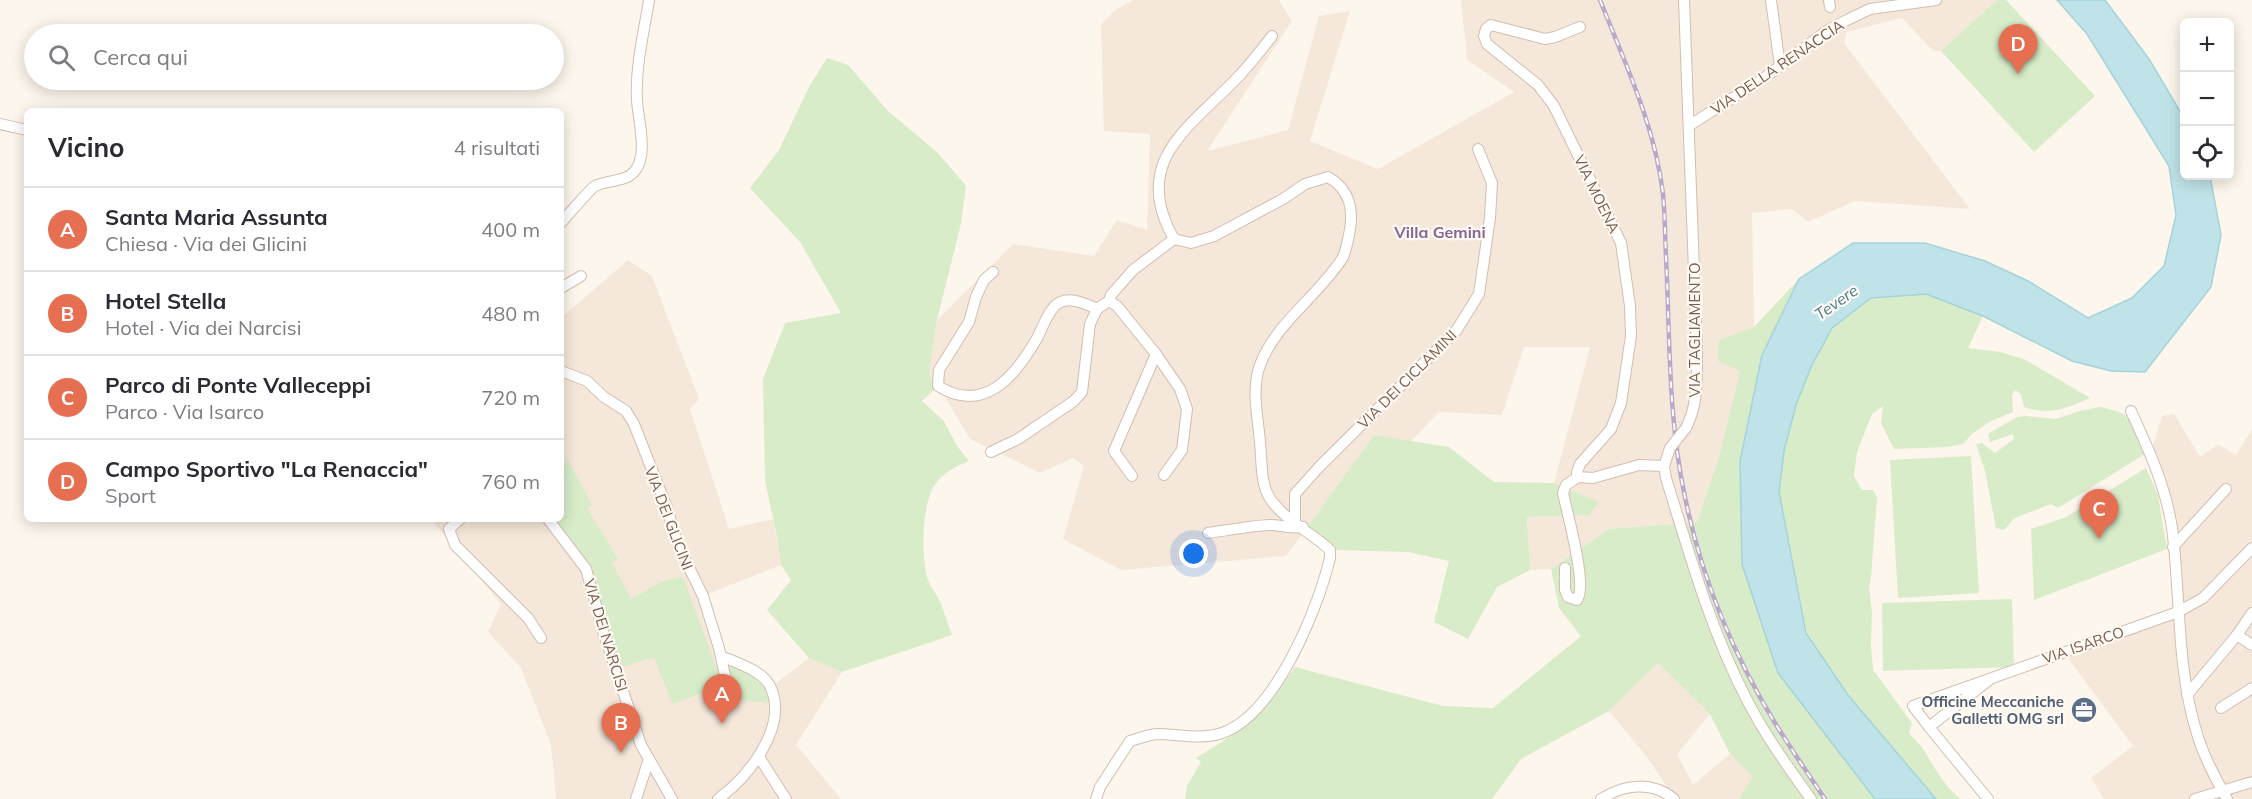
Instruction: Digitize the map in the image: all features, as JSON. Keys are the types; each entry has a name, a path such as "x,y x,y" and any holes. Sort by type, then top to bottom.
{"street":[{"path":"564,220 594,187 626,177 634,172 639,163 642,150 637,100 639,67 649,0"},
{"name":"VIA TAGLIAMENTO","path":"1664,466 1670,448 1692,417 1697,373 1684,0"},
{"path":"1770,0 1780,66"},
{"name":"VIA DELLA RENACCIA","path":"1690,125 1780,66 1827,30 1870,9 1935,0"},
{"name":"VIA MOENA","path":"1565,568 1565,590 1568,597 1577,600 1581,595 1581,578 1563,493 1566,485 1578,477 1580,464 1611,429 1621,403 1631,336 1630,306 1621,243 1554,106 1538,85 1487,44 1484,36 1486,29 1491,26 1545,39 1580,27"},
{"path":"1096,799 1100,787 1130,741 1154,734 1201,736 1221,734 1244,722 1260,705 1307,627 1330,558 1330,550 1286,516 1270,499 1264,482 1255,387 1260,365 1271,343 1292,315 1330,275 1344,254 1352,220 1349,199 1339,183 1328,177 1305,184 1283,199 1214,236 1191,243 1174,239 1164,222 1159,206 1162,164 1173,144 1198,114 1240,75 1272,36"},
{"path":"0,124 24,129"},
{"name":"VIA DEI CICLAMINI","path":"1299,524 1295,494 1320,466 1456,331 1479,294 1490,218 1492,183 1478,149"},
{"path":"991,452 1018,439 1074,401 1082,392 1090,324 1097,309 1109,301 1120,283 1133,270 1174,239"},
{"path":"993,272 984,280 976,297 969,322 939,370 938,386 951,394 968,397 982,396 997,388 1024,359 1054,307 1065,301 1080,301 1097,309"},
{"path":"564,286 581,276"},
{"path":"1109,301 1117,306 1156,354 1180,389 1187,409 1182,450 1164,475"},
{"path":"1132,476 1114,451 1156,354"},
{"name":"VIA DEI GLICINI","path":"564,371 587,381 604,397 626,411 667,508 678,545 702,596 721,656 727,685 722,699"},
{"path":"2131,411 2163,487 2172,527 2180,644 2187,695 2198,737 2225,795"},
{"path":"1578,477 1593,478 1639,465 1664,466 1709,612 1731,668 1760,724 1811,799"},
{"path":"2173,547 2226,489"},
{"path":"457,522 449,529 455,545 528,618 541,638"},
{"name":"VIA DEI NARCISI","path":"550,522 586,569 620,686 641,745 672,799"},
{"path":"1208,533 1273,525 1290,529 1299,524"},
{"name":"VIA ISARCO","path":"1988,799 1913,706 2178,612 2204,598 2252,548"},
{"path":"2187,695 2237,635 2252,613"},
{"path":"2237,635 2252,645"},
{"path":"718,799 759,757 770,738 774,719 771,687 760,675 721,656"},
{"name":"VIA ISARCO","path":"1929,727 1989,680"},
{"path":"2221,708 2252,688"},
{"path":"759,757 786,799"},
{"path":"636,799 649,759"},
{"path":"2195,799 2225,795 2252,782"},
{"path":"1601,799 1621,789 1644,786 1654,788 1674,799"}],"shaded area":[{"path":"1133,0 1279,0 1292,21 1207,151 1288,130 1319,16 1350,11 1310,141 1378,169 1514,92 1467,60 1461,0 1997,0 1941,51 1933,51 1902,18 1847,32 1844,43 1970,209 1855,201 1808,222 1792,209 1752,213 1754,327 1719,340 1740,371 1719,457 1697,522 1609,529 1551,569 1530,570 1527,517 1555,516 1599,502 1554,483 1590,347 1524,347 1502,415 1439,412 1411,441 1374,435 1286,556 1121,570 1063,539 1084,466 1073,458 1040,473 970,439 929,375 937,320 1013,244 1094,256 1117,220 1147,230 1150,134 1104,131 1101,24 1114,11"},
{"path":"628,260 652,276 699,399 690,409 729,529 773,519 781,565 703,596 721,656 771,687 809,658 842,672 796,745 841,799 556,799 551,745 521,668 488,632 501,604 433,522 564,522 564,315"},
{"path":"2174,414 2200,457 2218,444 2236,455 2252,429 2252,799 2104,799 2091,778 2133,746 2065,654 2178,612 2172,527 2150,455 2162,416"},
{"path":"1658,663 1710,714 1677,754 1693,785 1730,754 1753,777 1740,797 1741,799 1675,799 1647,757 1609,711"}],"green space":[{"path":"1997,0 2006,0 2095,96 2034,152 1941,51"},
{"path":"827,58 848,65 888,111 938,153 966,186 961,223 937,320 929,375 938,386 922,401 944,421 957,446 969,461 952,469 937,481 928,501 924,524 924,548 929,583 941,604 952,635 842,672 809,658 767,610 791,580 781,565 765,481 763,379 785,323 841,313 800,242 750,188 779,150 809,87"},
{"path":"1799,279 1762,355 1740,461 1742,564 1778,673 1875,799 1739,798 1753,777 1730,754 1710,714 1658,663 1609,711 1521,759 1492,799 1185,799 1187,786 1201,762 1196,758 1239,731 1269,702 1295,667 1443,706 1493,708 1581,636 1559,608 1551,569 1609,529 1697,522 1719,457 1740,371 1718,361 1719,340 1754,327"},
{"path":"1926,294 1983,316 1968,348 2000,352 2024,359 2090,398 2066,408 2042,411 2024,407 2021,394 2015,390 2012,395 2013,412 1991,421 1972,434 1963,444 1947,447 1894,449 1881,423 1883,406 1872,414 1857,452 1854,476 1862,490 1873,490 1877,498 1869,587 1873,670 1912,723 1909,733 1923,749 1945,784 1961,799 1936,799 1848,695 1807,633 1779,492 1784,451 1796,405 1811,367 1832,328 1871,298"},
{"path":"2100,407 2120,413 2131,421 2145,454 2058,508 2051,504 2015,518 2004,530 1996,528 1985,471 1976,444 1982,443 1995,453 2014,439 2013,434 1990,442 1988,434 2017,417 2056,419"},
{"path":"1374,435 1449,447 1494,482 1554,483 1599,502 1589,515 1527,517 1530,570 1497,587 1468,639 1434,622 1449,561 1408,552 1330,550 1308,526"},
{"path":"1971,456 1979,593 1898,598 1890,460"},
{"path":"568,460 592,505 587,508 618,559 612,563 631,599 663,581 683,577 723,685 672,704 654,657 619,668 586,569 550,522 564,522 564,462"},
{"path":"2146,468 2158,495 2167,549 2034,600 2031,529 2066,517"},
{"path":"2012,599 2014,667 1883,671 1882,603"},
{"path":"721,656 760,675 774,703 743,701 726,693"}],"water":[{"name":"Tevere","path":"2057,0 2105,0 2149,59 2180,111 2180,180 2211,180 2221,235 2211,287 2145,372 2111,371 2072,361 1983,316 1926,294 1871,298 1832,328 1811,367 1796,405 1784,451 1779,492 1806,633 1848,695 1936,799 1875,799 1778,673 1742,564 1740,461 1762,355 1799,279 1853,243 1925,243 1985,261 2028,281 2088,318 2132,298 2164,266 2176,215 2169,166 2087,34"}],"railway":[{"path":"1600,0 1638,95 1659,169 1664,210 1675,438 1685,497 1700,556 1720,614 1745,670 1775,723 1825,799"}],"place":[{"name":"Campo Sportivo \"La Renaccia\"","path":"2018,74"},
{"name":"Parco di Ponte Valleceppi","path":"2099,539"},
{"name":"Officine Meccaniche Galletti OMG srl","path":"2084,710"},
{"name":"Santa Maria Assunta","path":"722,724"},
{"name":"Hotel Stella","path":"621,753"}],"district":[{"name":"Villa Gemini","path":"1440,232"}]}
